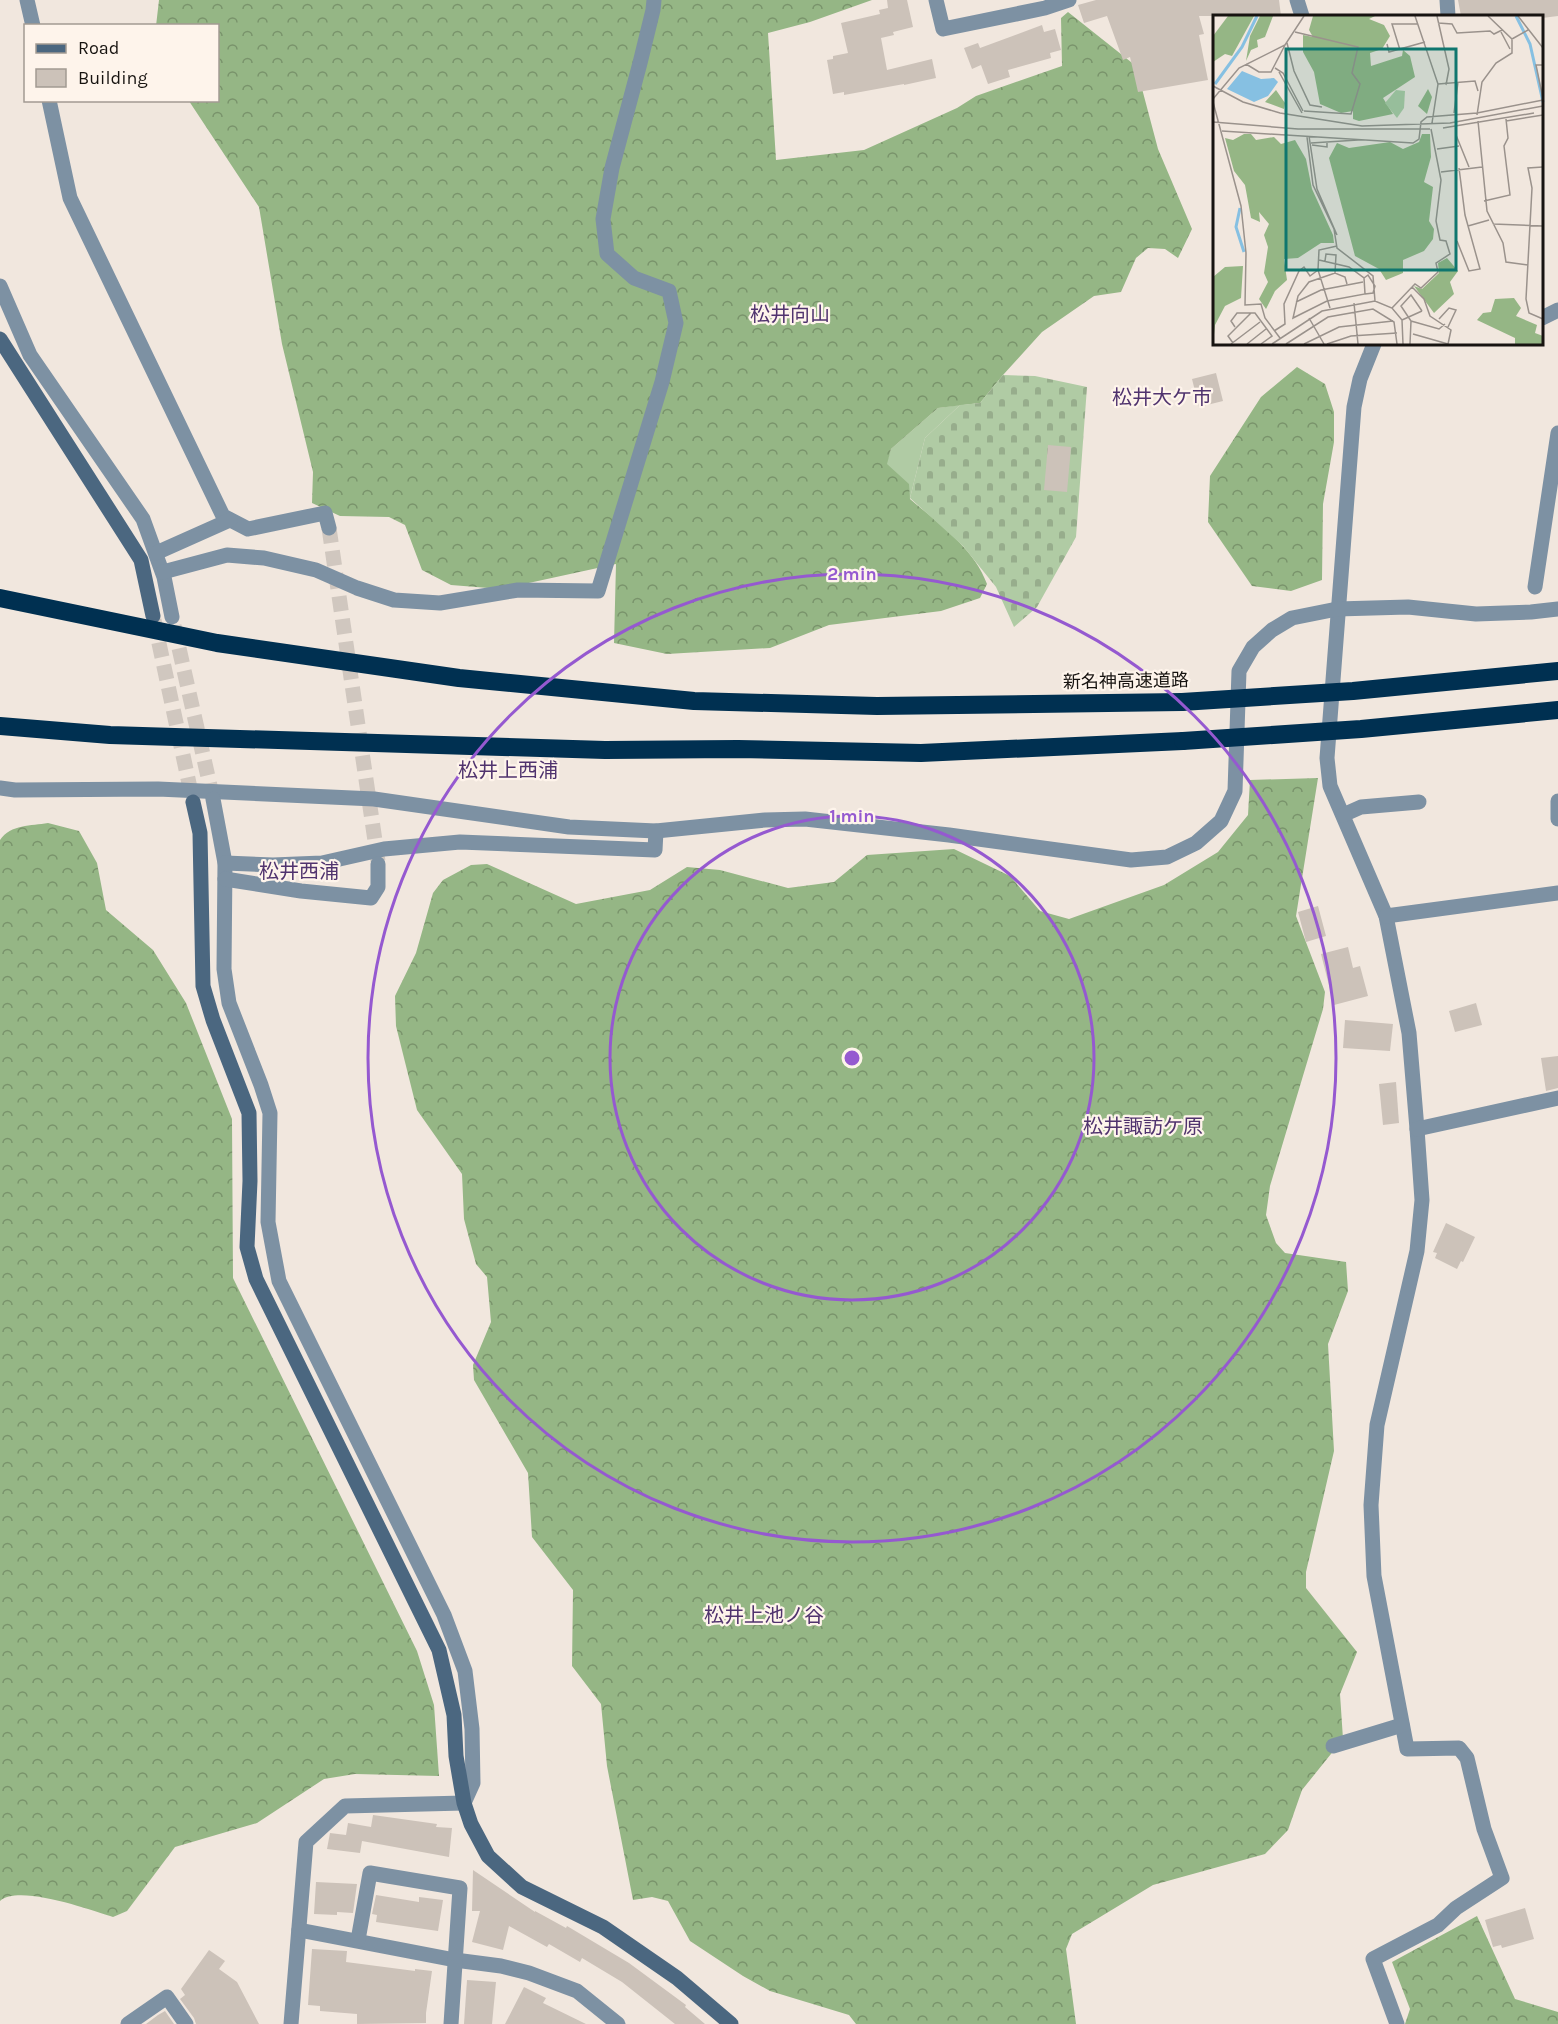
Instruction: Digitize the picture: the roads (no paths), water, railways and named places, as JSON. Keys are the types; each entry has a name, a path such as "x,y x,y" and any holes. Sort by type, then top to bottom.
{"highway":[{"name":"新名神高速道路","path":"0,598 217,643 459,678 694,701 877,706 1182,702 1353,691 1558,671"},
{"path":"0,726 110,735 459,746 604,750 738,749 921,753 1183,741 1361,729 1558,710"}],"street":[{"path":"27,0 33,24"},
{"path":"163,572 227,555 264,558 316,570 357,588 394,600 440,603 518,590 598,591 659,393 676,323 669,291 634,278 607,254 603,219 612,168 643,53 654,0"},
{"path":"936,0 943,29 1043,4 1069,0"},
{"path":"1297,0 1302,15"},
{"path":"1447,0 1448,15"},
{"path":"49,102 70,198 222,516 248,529 325,513 329,528"},
{"path":"0,286 30,355 143,519 163,572 172,617"},
{"path":"1543,318 1558,310"},
{"path":"0,339 141,560 153,616"},
{"path":"1374,345 1360,379 1354,407 1327,758 1330,786 1386,916 1409,1033 1422,1200 1417,1251 1377,1425 1371,1505 1374,1576 1407,1749 1459,1748 1467,1758 1484,1829 1502,1878 1456,1908 1438,1925 1373,1959 1397,2024"},
{"path":"1535,587 1558,433"},
{"path":"156,553 230,520"},
{"path":"0,788 15,790 158,789 374,799 569,827 656,831 765,820 805,819 938,833 1131,860 1167,857 1196,843 1221,821 1235,791 1239,671 1253,647 1272,630 1292,618 1337,609 1408,608 1476,614 1558,609"},
{"path":"213,799 225,871 224,969 229,1003 270,1113 268,1222 279,1281 444,1615 465,1671 472,1729 473,1783 464,1803"},
{"path":"1558,801 1558,819"},
{"path":"193,802 200,833 203,986 213,1020 249,1113 250,1181 247,1247 256,1279 439,1650 454,1715 456,1756 464,1803 471,1824 488,1856 522,1887 603,1927 678,1978 731,2024"},
{"path":"1343,815 1361,807 1419,802"},
{"path":"225,871 273,865 322,863 384,849 460,842 655,850 656,831"},
{"path":"225,871 301,891 371,898 378,887 378,864"},
{"path":"1386,916 1558,893"},
{"path":"1418,1129 1558,1098"},
{"path":"1333,1746 1402,1725"},
{"path":"291,2024 306,1842 345,1806 464,1803"},
{"path":"358,1940 370,1873 460,1888 451,2024"},
{"path":"299,1930 529,1973 577,1991 618,2024"},
{"path":"128,2024 167,1997 186,2024"}],"tunnel":[{"path":"329,528 378,861"},
{"path":"154,620 193,802"},
{"path":"174,626 213,799"}],"district":[{"name":"松井向山","path":"790,314"},
{"name":"松井大ケ市","path":"1162,397"},
{"name":"松井上西浦","path":"508,770"},
{"name":"松井西浦","path":"299,871"},
{"name":"松井諏訪ケ原","path":"1143,1126"},
{"name":"松井上池ノ谷","path":"764,1615"}]}
